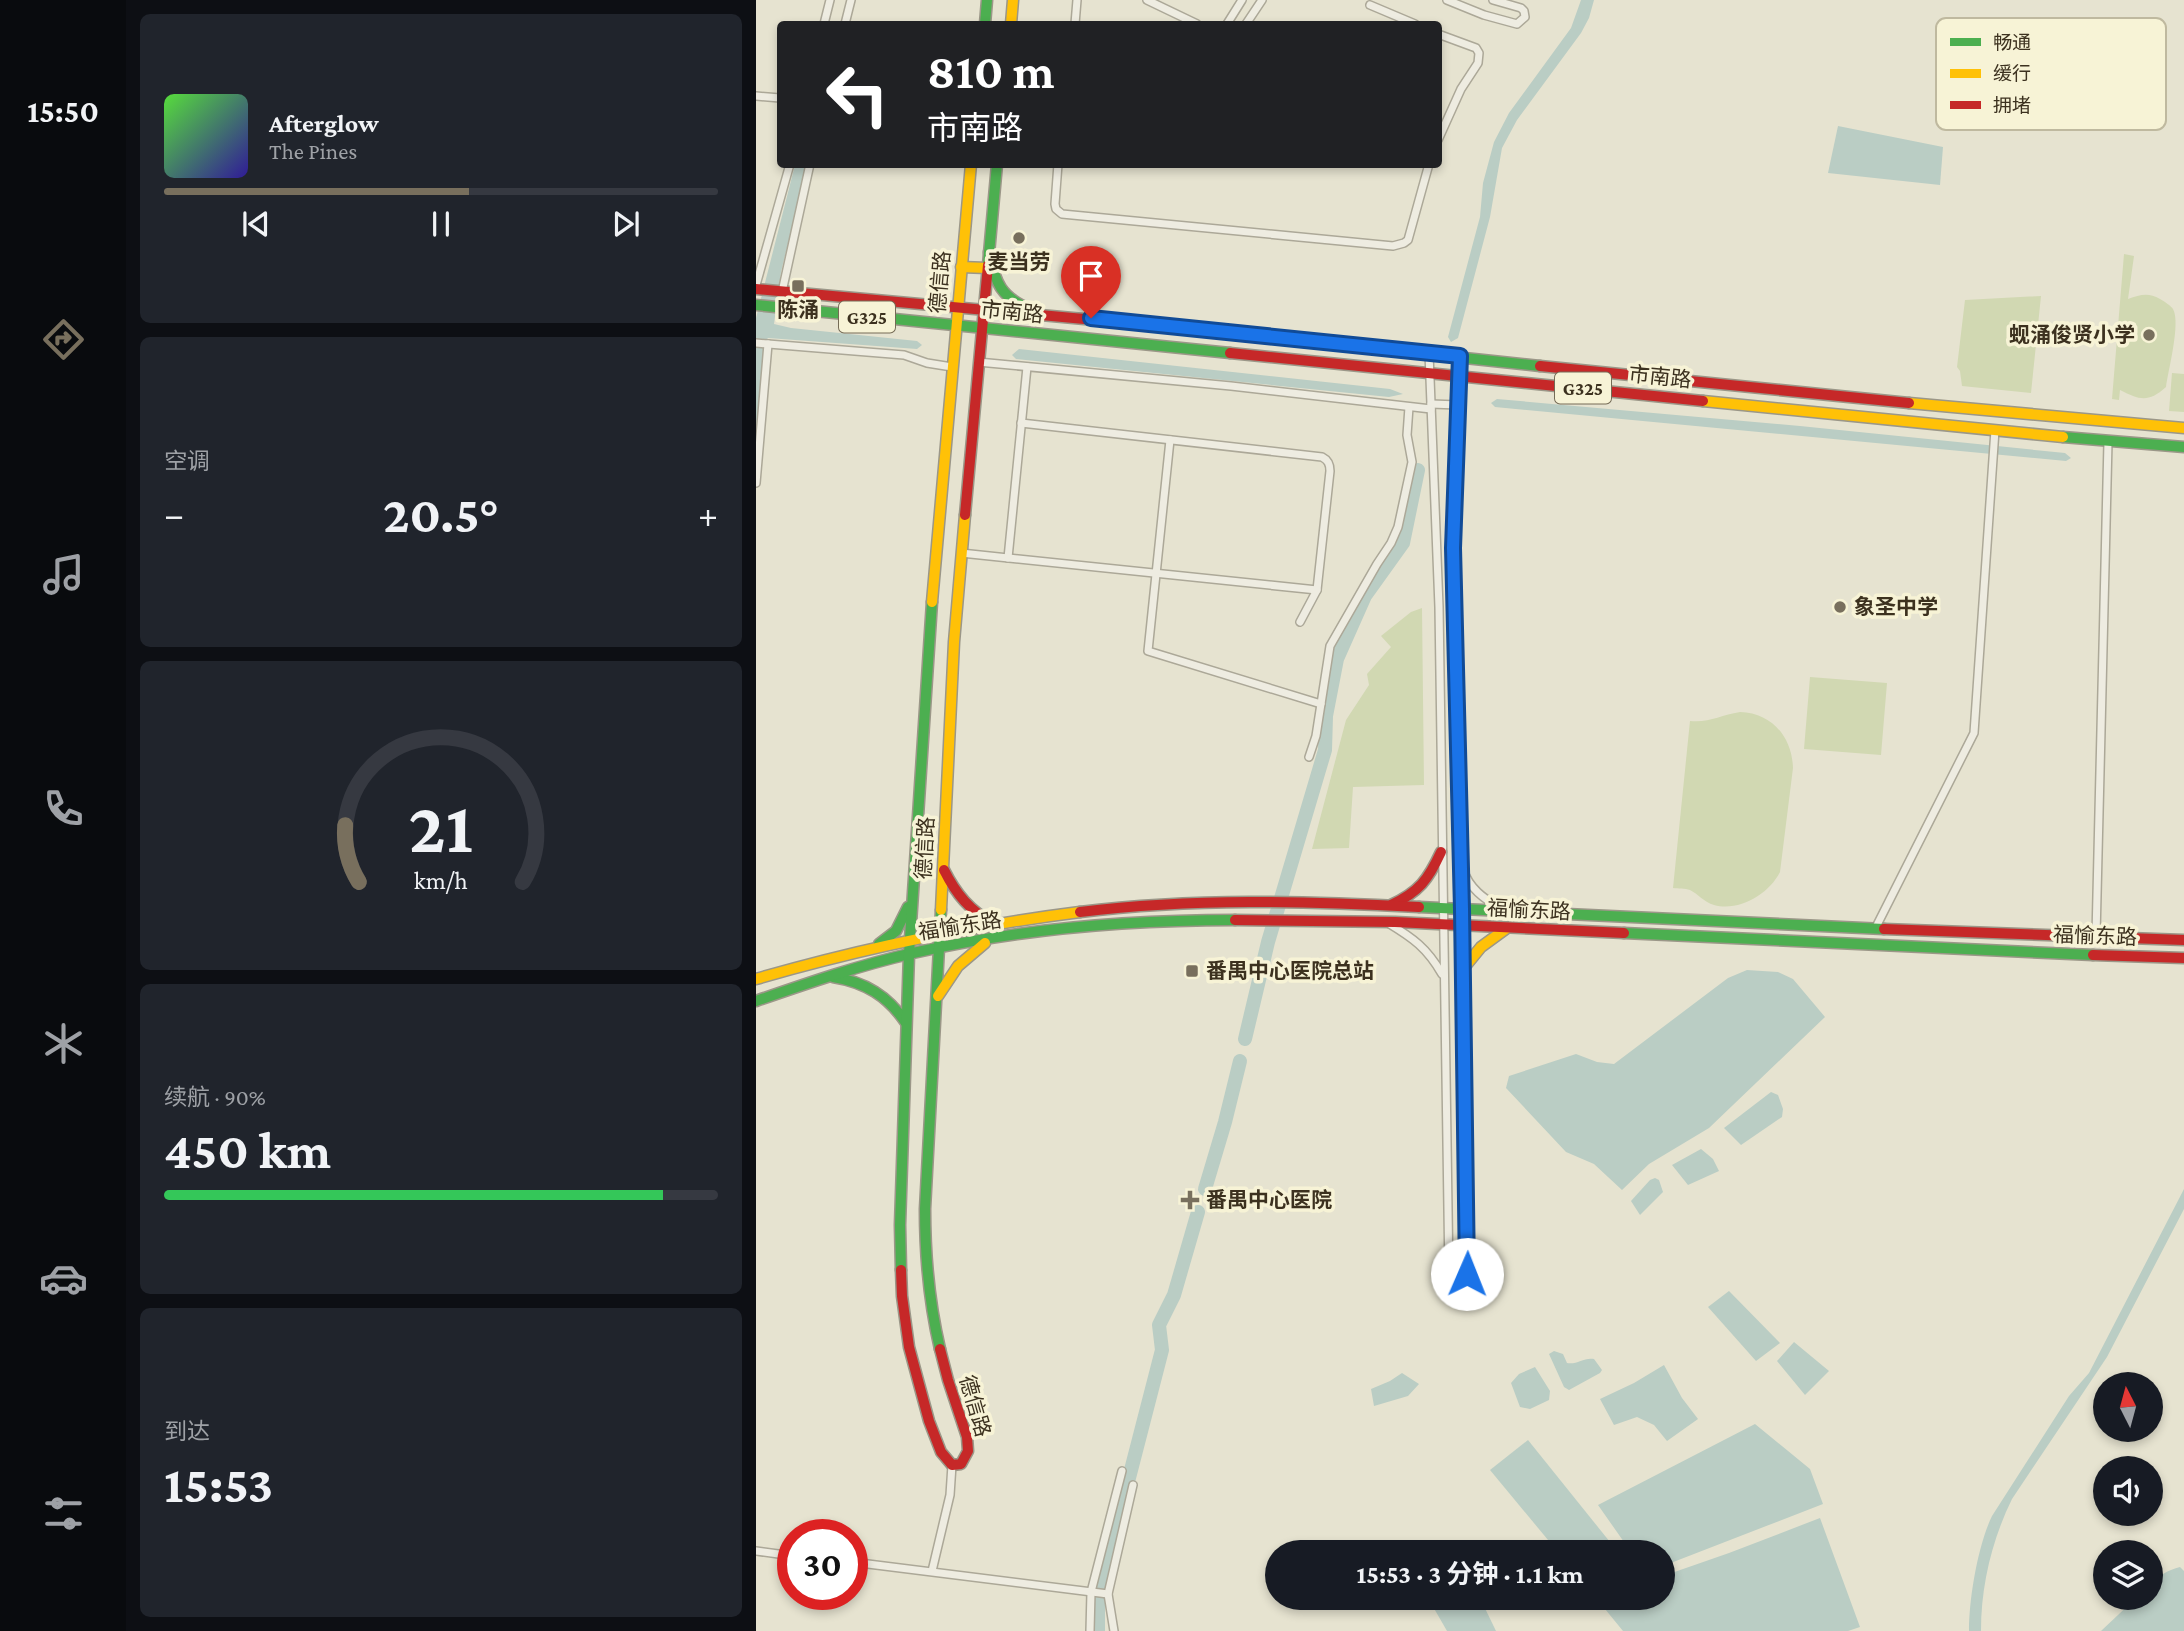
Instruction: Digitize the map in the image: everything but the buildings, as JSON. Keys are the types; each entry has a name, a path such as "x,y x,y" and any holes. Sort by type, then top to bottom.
{"main road":[{"path":"985,21 987,0"},
{"path":"1011,21 1013,0"},
{"name":"德信路","path":"971,168 929,629 912,892 900,1225 905,1326 917,1380 941,1452 952,1465 961,1464 967,1457 969,1448 939,1348 930,1303 925,1253 925,1209 954,642 997,168"},
{"path":"989,252 994,277 1002,292 1020,306 1045,315"},
{"path":"961,267 987,268"},
{"name":"市南路","path":"757,288 1402,350 1784,392 2184,428"},
{"name":"市南路","path":"756,305 2108,442 2184,447"},
{"path":"1401,370 1402,350"},
{"path":"1488,378 1489,360"},
{"path":"1390,906 1418,891 1429,879 1441,852"},
{"path":"943,868 965,904 978,917 994,924"},
{"path":"873,948 896,931 906,914 912,892"},
{"name":"福愉东路","path":"756,979 910,939 994,924 1109,908 1263,901 2184,940"},
{"path":"1376,905 1382,923"},
{"name":"福愉东路","path":"756,1001 829,976 939,947 1137,923 1257,919 1443,925 1919,949 2184,958"},
{"path":"1463,970 1481,947 1507,928"},
{"path":"937,1000 947,979 959,963 990,940"},
{"path":"829,976 853,980 878,991 898,1010 906,1024"}],"street":[{"path":"825,21 830,0"},
{"path":"846,21 851,0"},
{"path":"1074,21 1077,0"},
{"path":"1147,0 1191,21"},
{"path":"1229,21 1242,0"},
{"path":"1248,21 1262,0"},
{"path":"1447,0 1484,15 1517,24 1525,17 1521,8 1493,0"},
{"path":"1370,5 1408,21"},
{"path":"1442,35 1476,48 1479,57 1442,131"},
{"path":"756,96 777,98"},
{"path":"757,288 789,168"},
{"path":"781,292 809,168"},
{"path":"1058,168 1055,204 1062,214 1393,246 1408,240 1428,168"},
{"path":"756,343 904,355 952,367"},
{"path":"756,482 767,344"},
{"path":"1429,353 1438,607 1449,1276 1457,1280 1463,1279 1468,1268 1453,548 1460,356"},
{"path":"978,362 1231,386 1409,407 1458,405"},
{"path":"1008,558 1027,367"},
{"path":"1309,757 1316,736 1330,646 1398,527 1412,462 1406,435 1409,407"},
{"path":"1021,423 1326,459 1331,471 1317,590 1300,622"},
{"path":"1875,929 1974,733 1995,430"},
{"path":"1170,440 1148,651 1321,705"},
{"path":"2096,936 2108,442"},
{"path":"961,553 1317,590"},
{"path":"1461,864 1471,885 1483,898 1502,911"},
{"path":"1382,923 1415,939 1432,956 1444,977"},
{"path":"932,1571 950,1495 952,1465"},
{"path":"1090,1631 1092,1592 1122,1471"},
{"path":"1114,1631 1107,1594 1133,1485"},
{"path":"756,1551 777,1554"},
{"path":"868,1564 1107,1594"}],"green space":[{"path":"2124,254 2134,256 2128,299 2140,295 2156,297 2173,309 2175,316 2176,325 2166,387 2149,398 2133,396 2120,390 2119,400 2112,399"},
{"path":"2041,296 2031,393 1962,386 1957,367 1965,300"},
{"path":"2172,373 2184,374 2184,412 2169,411"},
{"path":"1422,608 1424,785 1353,787 1349,848 1312,849 1346,720 1369,685 1367,674 1391,647 1381,636 1411,612"},
{"path":"1810,677 1887,683 1881,755 1804,749"},
{"path":"1740,712 1751,713 1771,722 1784,737 1792,757 1793,768 1780,872 1769,887 1752,899 1733,906 1714,905 1690,890 1673,888 1690,721 1709,720"}],"shaded area":[{"path":"1581,0 1594,0 1581,33 1517,120 1502,148 1490,217 1458,338 1451,342 1448,337 1480,217 1483,183 1494,142 1509,113 1571,28"},
{"path":"1838,126 1943,147 1940,185 1828,173"},
{"path":"794,168 806,168 781,272 774,324 917,341 922,345 917,349 768,338 764,343 756,433 756,318"},
{"path":"1019,349 1390,389 1403,394 1389,397 1016,359 1012,355"},
{"path":"1497,399 2065,453 2071,458 2066,461 1495,407 1491,403"},
{"path":"1747,970 1778,972 1793,979 1825,1017 1709,1128 1649,1164 1622,1190 1594,1164 1566,1152 1506,1088 1509,1076 1576,1054 1597,1062 1614,1064 1728,978"},
{"path":"1771,1092 1778,1095 1783,1109 1782,1117 1741,1145 1724,1128"},
{"path":"1701,1149 1713,1159 1719,1171 1688,1185 1672,1165"},
{"path":"1655,1178 1659,1180 1663,1192 1640,1215 1631,1201"},
{"path":"2184,1189 2184,1209 2107,1357 2097,1372 2093,1372 2093,1378 2012,1499 1989,1563 1981,1631 1969,1631 1975,1572 1992,1516 2069,1396 2089,1373"},
{"path":"1729,1291 1780,1343 1756,1361 1708,1307"},
{"path":"1794,1342 1829,1371 1805,1395 1777,1361"},
{"path":"1554,1351 1563,1354 1567,1363 1594,1359 1602,1370 1569,1390 1564,1387 1549,1354"},
{"path":"1664,1365 1682,1398 1698,1419 1667,1441 1654,1425 1637,1417 1614,1425 1600,1399"},
{"path":"1535,1367 1550,1391 1549,1400 1530,1409 1520,1407 1511,1383 1519,1374"},
{"path":"1402,1373 1419,1384 1408,1396 1374,1406 1371,1389"},
{"path":"1755,1424 1810,1469 1823,1504 1675,1561 1675,1540 1623,1540 1598,1505"},
{"path":"1528,1440 1608,1540 1548,1540 1490,1470"},
{"path":"1820,1518 1860,1627 1848,1631 1623,1631 1606,1610 1675,1610 1675,1572"},
{"path":"2180,1567 2184,1571 2184,1631 2101,1631 2123,1610 2163,1610 2163,1574"},
{"path":"1435,1610 1486,1610 1496,1631 1447,1631"}],"waterway":[{"path":"1245,1039 1268,942 1325,750 1326,716 1337,659 1365,596 1403,543 1418,470"},
{"path":"1205,1189 1240,1061"},
{"path":"1098,1631 1098,1598 1162,1350 1159,1325 1174,1295 1198,1212"}],"traffic: fast":[{"path":"985,21 987,0"},
{"path":"988,265 997,168"},
{"path":"989,252 997,281 1006,295 1032,310"},
{"path":"756,305 1230,353"},
{"path":"1182,328 1540,366"},
{"path":"2063,437 2184,447"},
{"path":"901,1270 900,1225 909,954 932,602"},
{"path":"879,944 896,931 908,907"},
{"path":"1419,907 1884,929"},
{"path":"940,1349 928,1279 925,1209 941,910"},
{"path":"756,1001 873,963 993,938 1114,924 1235,920"},
{"path":"1624,933 2093,955"},
{"path":"833,977 855,982 875,992 892,1005 906,1023"}],"traffic: slow":[{"path":"1011,21 1013,0"},
{"path":"932,602 971,168"},
{"path":"961,267 987,268"},
{"path":"1703,401 2063,437"},
{"path":"1909,403 2184,428"},
{"path":"941,910 954,642 965,515"},
{"path":"756,979 916,939 1080,912"},
{"path":"1463,969 1481,947 1507,928"},
{"path":"938,996 958,966 985,943"}],"traffic: jam":[{"path":"965,515 988,265"},
{"path":"756,289 1182,328"},
{"path":"1230,353 1703,401"},
{"path":"1540,366 1909,403"},
{"path":"1391,905 1422,884 1441,852"},
{"path":"944,870 965,901 994,924"},
{"path":"1080,912 1165,904 1250,902 1419,907"},
{"path":"1235,920 1395,922 1624,933"},
{"path":"1884,929 2184,940"},
{"path":"2093,955 2184,958"},
{"path":"901,1270 909,1347 929,1421 941,1452 952,1465 961,1464 968,1451 967,1437 940,1349"}],"place":[{"name":"麦当劳","path":"1019,238"},
{"name":"陈涌","path":"798,286"},
{"name":"蚬涌俊贤小学","path":"2149,335"},
{"name":"象圣中学","path":"1840,607"},
{"name":"番禺中心医院总站","path":"1192,971"},
{"name":"番禺中心医院","path":"1190,1200"}],"route":[{"path":"1091,318 1460,356 1453,548 1467,1274"}]}
